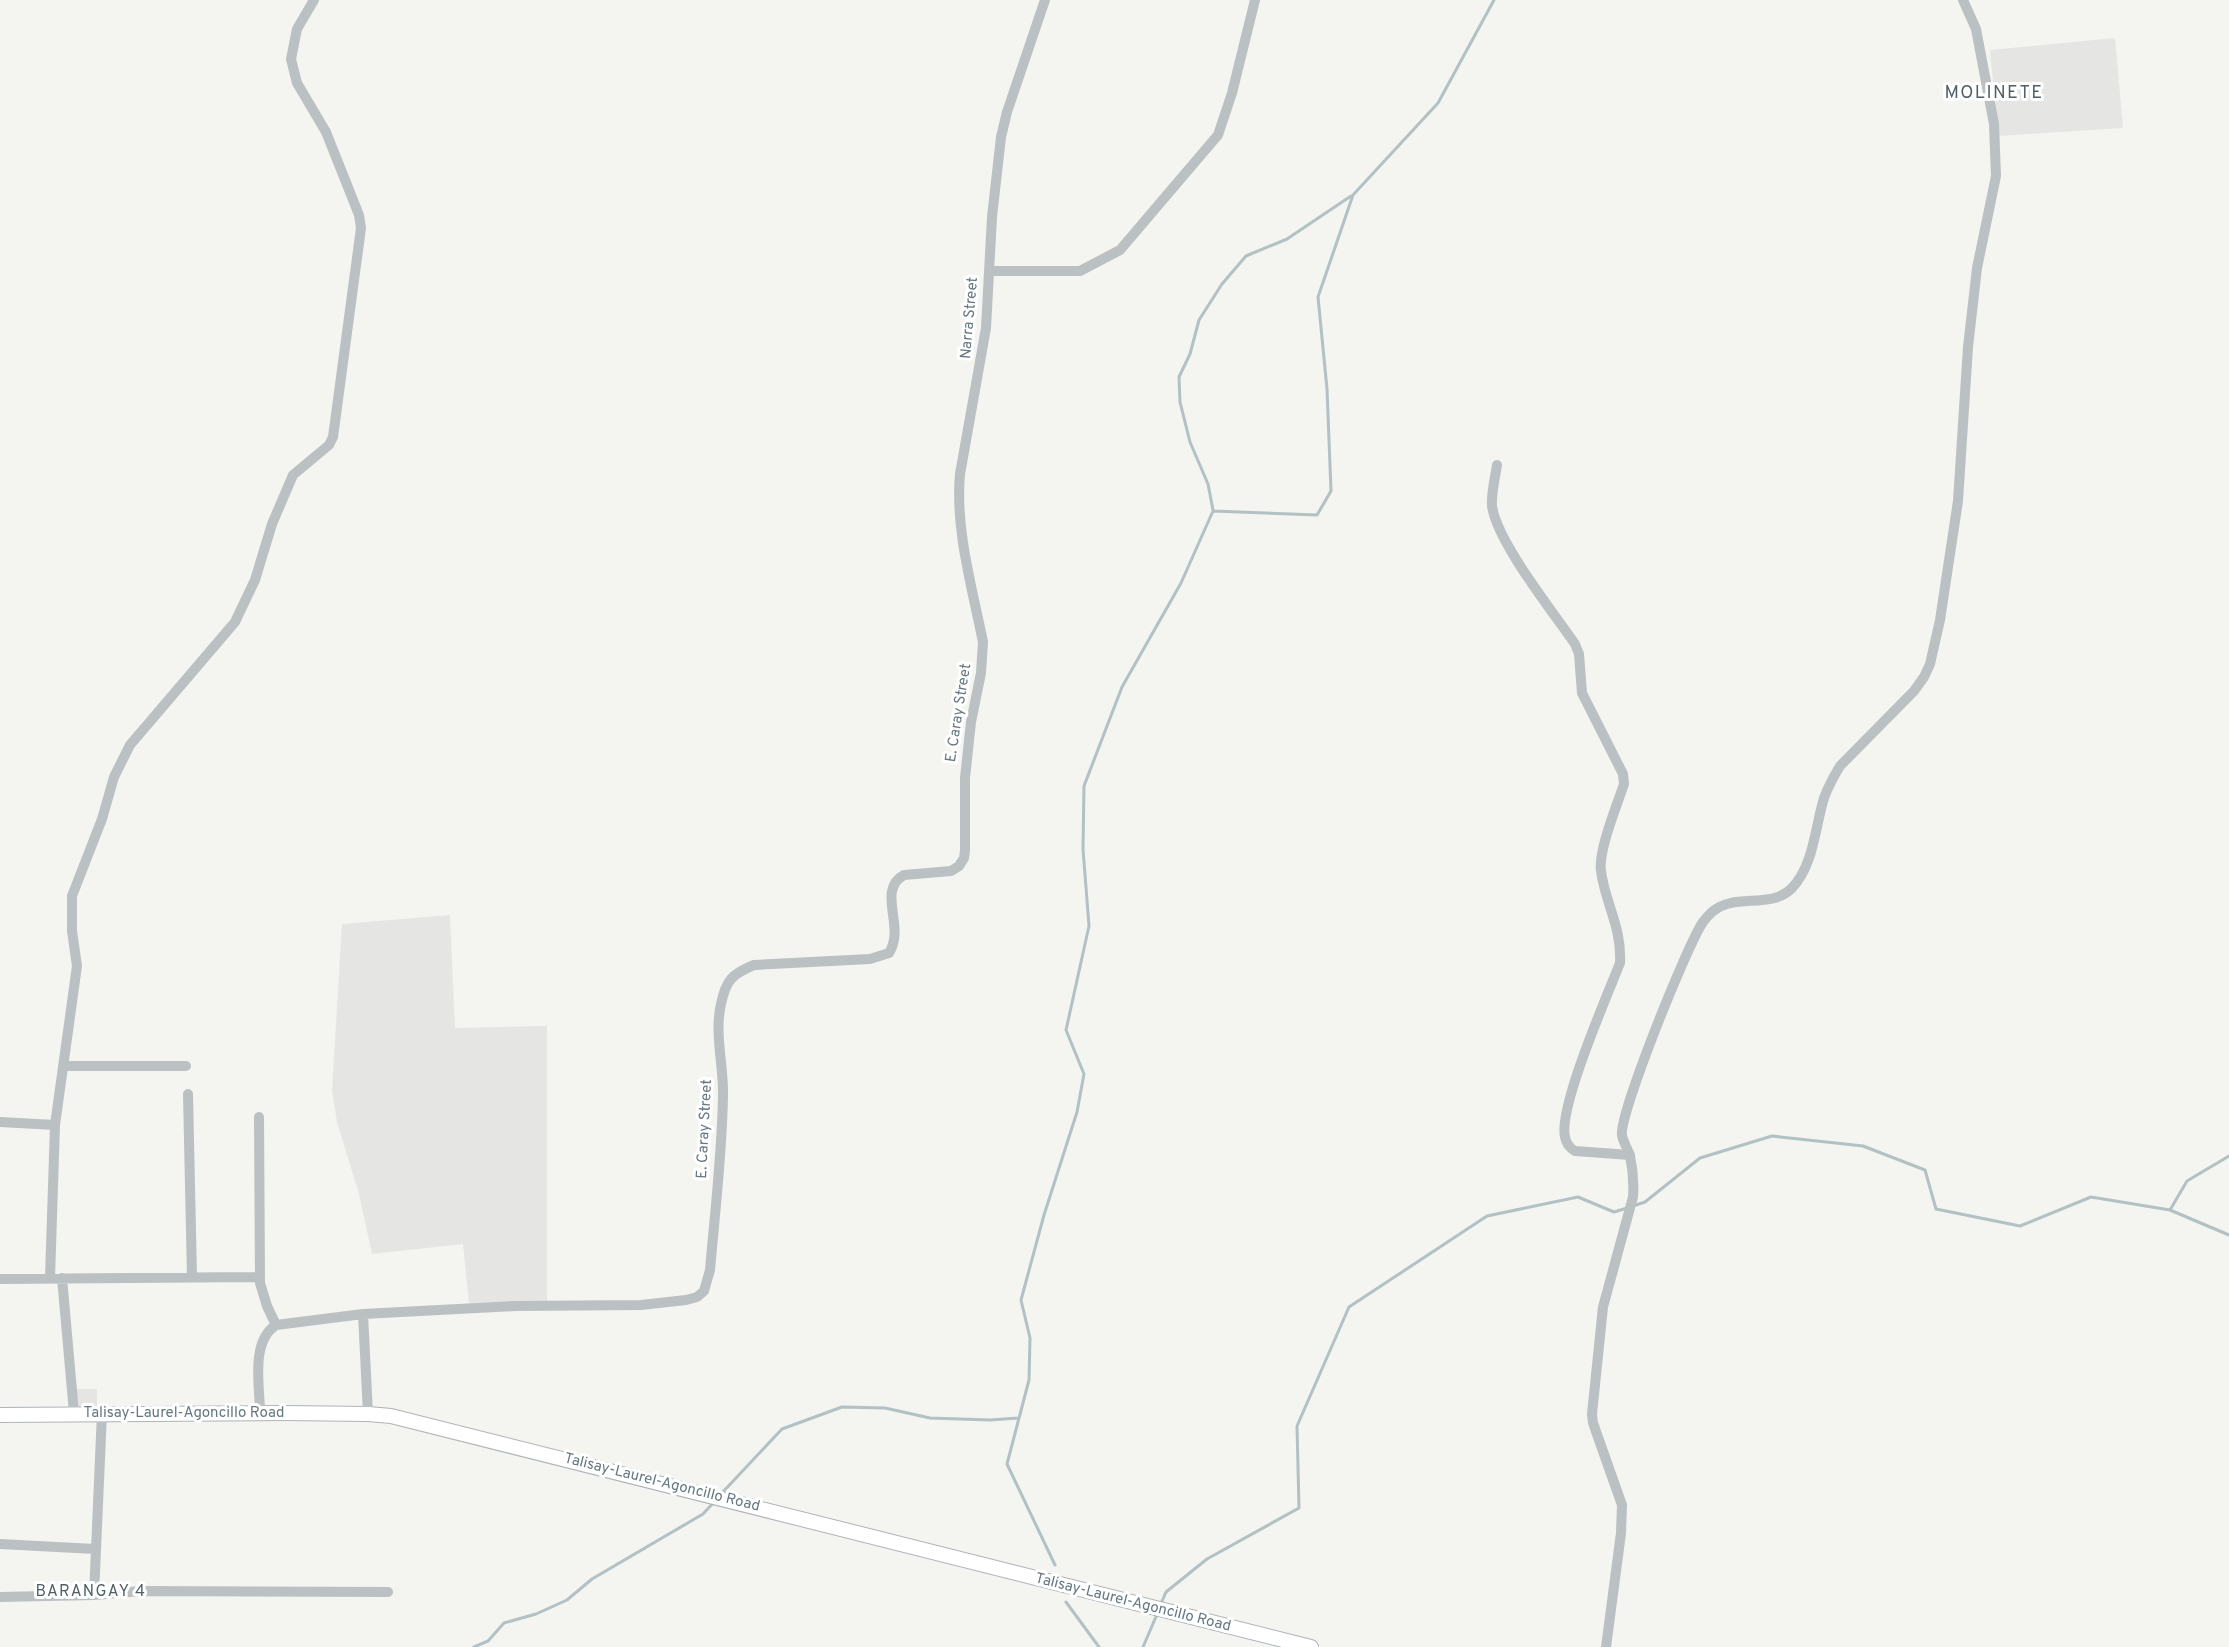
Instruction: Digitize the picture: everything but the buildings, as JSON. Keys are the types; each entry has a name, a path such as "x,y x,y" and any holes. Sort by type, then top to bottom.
{"main road":[{"name":"Talisay-Laurel-Agoncillo Road","path":"0,1415 260,1413 391,1416 1311,1647"}],"street":[{"path":"50,1278 55,1125 76,966 72,931 72,896 102,819 114,777 130,745 235,622 255,580 272,524 293,475 330,445 333,437 361,228 359,214 326,132 297,83 291,59 297,29 314,0"},
{"name":"Narra Street","path":"982,642 960,522 958,497 960,474 986,328 992,217 1001,137 1007,111 1045,0"},
{"path":"990,271 1080,272 1120,250 1218,135 1232,93 1255,0"},
{"path":"1606,1647 1621,1533 1622,1505 1593,1423 1592,1414 1603,1307 1633,1197 1634,1182 1630,1155 1621,1133 1634,1087 1681,965 1702,923 1713,911 1725,903 1780,898 1793,887 1806,867 1824,798 1832,778 1840,766 1914,691 1924,677 1930,664 1940,620 1958,501 1968,347 1977,268 1996,176 1994,124 1976,28 1963,0"},
{"path":"1497,465 1492,504 1496,521 1521,565 1575,644 1579,654 1582,693 1623,774 1624,784 1602,854 1600,870 1621,945 1620,963 1568,1102 1564,1136 1569,1147 1575,1151 1630,1155"},
{"name":"E. Caray Street","path":"363,1314 515,1306 641,1305 686,1300 697,1297 704,1291 710,1270 723,1095 718,1022 728,984 737,972 754,965 870,959 889,953 896,935 891,897 898,879 904,875 951,871 959,866 965,850 965,778 971,722 981,674 982,642"},
{"path":"63,1066 186,1066"},
{"path":"188,1094 192,1277"},
{"path":"259,1117 260,1277 267,1306 276,1325"},
{"path":"0,1122 55,1125"},
{"path":"0,1280 260,1277"},
{"path":"62,1278 74,1413"},
{"path":"260,1413 259,1354 266,1334 276,1325 363,1314 368,1414"},
{"path":"94,1595 102,1413"},
{"path":"0,1544 95,1549"},
{"path":"0,1597 141,1592 388,1592"}],"shaded area":[{"path":"2115,38 2123,128 1998,136 1990,50"},
{"path":"450,915 455,1028 547,1026 547,1301 469,1303 463,1244 372,1254 359,1194 337,1122 332,1091 342,924"},
{"path":"76,1389 97,1389 97,1407 77,1408"}],"waterway":[{"path":"1055,1565 1007,1464 1029,1380 1030,1338 1021,1300 1044,1215 1077,1112 1084,1074 1066,1030 1089,926 1083,849 1084,786 1122,687 1181,583 1213,511 1317,515 1331,491 1327,389 1318,297 1353,195 1438,103 1494,0"},
{"path":"1213,510 1208,484 1190,442 1180,402 1179,377 1190,354 1199,320 1222,284 1246,256 1287,239 1351,196"},
{"path":"1633,1206 1645,1202 1700,1158 1772,1136 1863,1146 1925,1170 1936,1209 2020,1226 2091,1197 2170,1210 2229,1235"},
{"path":"2170,1210 2187,1181 2229,1156"},
{"path":"1160,1606 1166,1592 1207,1559 1299,1508 1297,1426 1349,1307 1487,1216 1578,1197 1614,1212 1627,1208"},
{"path":"721,1494 782,1429 842,1407 885,1408 930,1418 990,1420 1019,1418"},
{"path":"474,1647 488,1641 504,1623 536,1614 567,1600 592,1579 703,1514 715,1501"},
{"path":"1066,1602 1099,1647"},
{"path":"1143,1647 1158,1612"}],"district":[{"name":"MOLINETE","path":"1994,93"},
{"name":"BARANGAY 4","path":"91,1592"}]}
